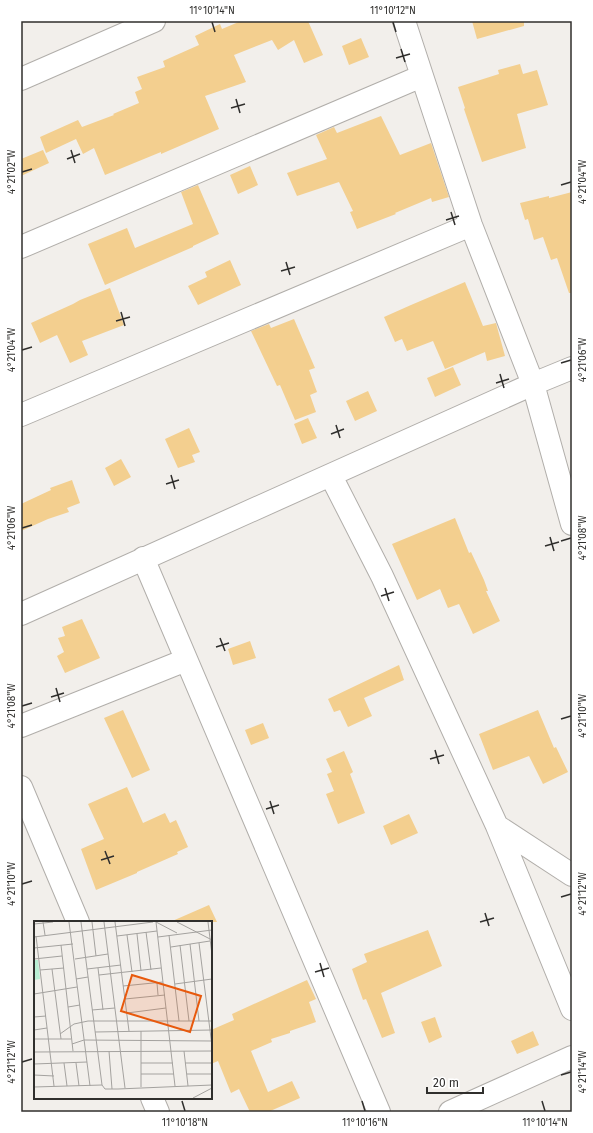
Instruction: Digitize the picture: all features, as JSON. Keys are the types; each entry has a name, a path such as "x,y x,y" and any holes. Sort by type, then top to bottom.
{"street":[{"path":"21,79 154,21"},
{"path":"404,21 471,224 533,384 572,524"},
{"path":"21,246 422,76"},
{"path":"21,415 471,224"},
{"path":"21,614 143,558 572,368"},
{"path":"331,476 382,576 497,826 564,965 572,1008"},
{"path":"143,558 379,1112"},
{"path":"21,726 186,660"},
{"path":"21,787 78,921"},
{"path":"497,826 572,875"},
{"path":"450,1112 572,1058"},
{"path":"152,1099 158,1112"}],"building":[{"path":"241,21 308,21 323,55 304,63 294,40 278,50 272,40 234,55 246,82 205,96 219,129 161,154 161,152 105,175 94,148 83,154 76,139 46,153 40,137 78,120 82,127 114,115 113,114 139,103 135,92 142,89 137,77 165,67 163,61 199,45 195,36 220,24 222,29"},
{"path":"472,21 524,21 524,26 477,39"},
{"path":"361,38 369,57 349,65 342,46"},
{"path":"520,64 523,74 537,70 548,105 517,114 526,148 482,162 458,87 499,74 498,70"},
{"path":"381,116 400,155 431,143 449,197 432,202 431,198 395,213 396,214 357,229 350,212 353,211 339,182 297,196 287,173 327,159 316,135 334,127 337,133"},
{"path":"43,150 49,163 21,176 21,159"},
{"path":"250,166 258,185 238,194 230,175"},
{"path":"198,185 219,234 193,247 105,285 88,244 127,228 135,248 193,224 181,192"},
{"path":"572,192 572,293 569,293 557,258 551,260 543,237 534,240 528,219 525,220 520,203"},
{"path":"230,260 241,285 198,305 188,286 207,277 205,272"},
{"path":"465,282 483,326 496,323 505,356 487,361 485,352 445,369 433,341 407,351 402,339 395,342 384,317"},
{"path":"110,288 124,325 82,341 88,355 70,363 57,335 40,343 31,323"},
{"path":"294,319 315,368 309,370 317,392 310,395 316,412 295,420 280,385 277,386 251,331 269,324 271,328"},
{"path":"453,367 461,385 435,397 427,378"},
{"path":"368,391 377,411 355,421 346,401"},
{"path":"308,418 317,438 302,444 294,424"},
{"path":"189,428 200,452 192,455 195,462 178,468 165,439"},
{"path":"121,459 131,477 114,486 105,468"},
{"path":"72,480 80,503 67,508 69,512 48,519 21,531 21,504 51,490 50,488"},
{"path":"455,518 469,553 471,552 484,580 488,591 486,591 500,621 473,634 459,604 448,608 440,589 417,600 392,544"},
{"path":"82,619 100,658 65,673 57,656 64,652 58,638 65,636 62,627"},
{"path":"250,641 256,658 233,665 228,649"},
{"path":"399,665 404,680 364,698 372,716 348,727 340,710 334,712 328,699"},
{"path":"123,710 150,770 132,778 104,718"},
{"path":"538,710 554,748 556,747 568,772 543,784 529,756 493,770 479,734"},
{"path":"263,723 269,738 251,745 245,730"},
{"path":"344,751 353,772 350,774 365,813 338,824 326,794 334,791 327,774 332,772 326,759"},
{"path":"127,787 143,823 165,813 170,823 176,820 188,847 177,852 178,854 96,890 81,849 104,839 88,804"},
{"path":"409,814 418,833 391,845 383,826"},
{"path":"209,905 217,922 212,921 172,921"},
{"path":"428,930 442,966 381,993 395,1033 382,1038 366,999 363,1000 352,969 367,962 364,954"},
{"path":"307,980 316,999 309,1002 316,1022 271,1039 272,1042 251,1051 268,1092 292,1081 300,1098 268,1112 250,1112 239,1089 231,1093 218,1061 212,1064 212,1030 234,1020 232,1014"},
{"path":"435,1017 442,1037 429,1043 421,1022"},
{"path":"533,1031 539,1045 517,1054 511,1041"}]}
